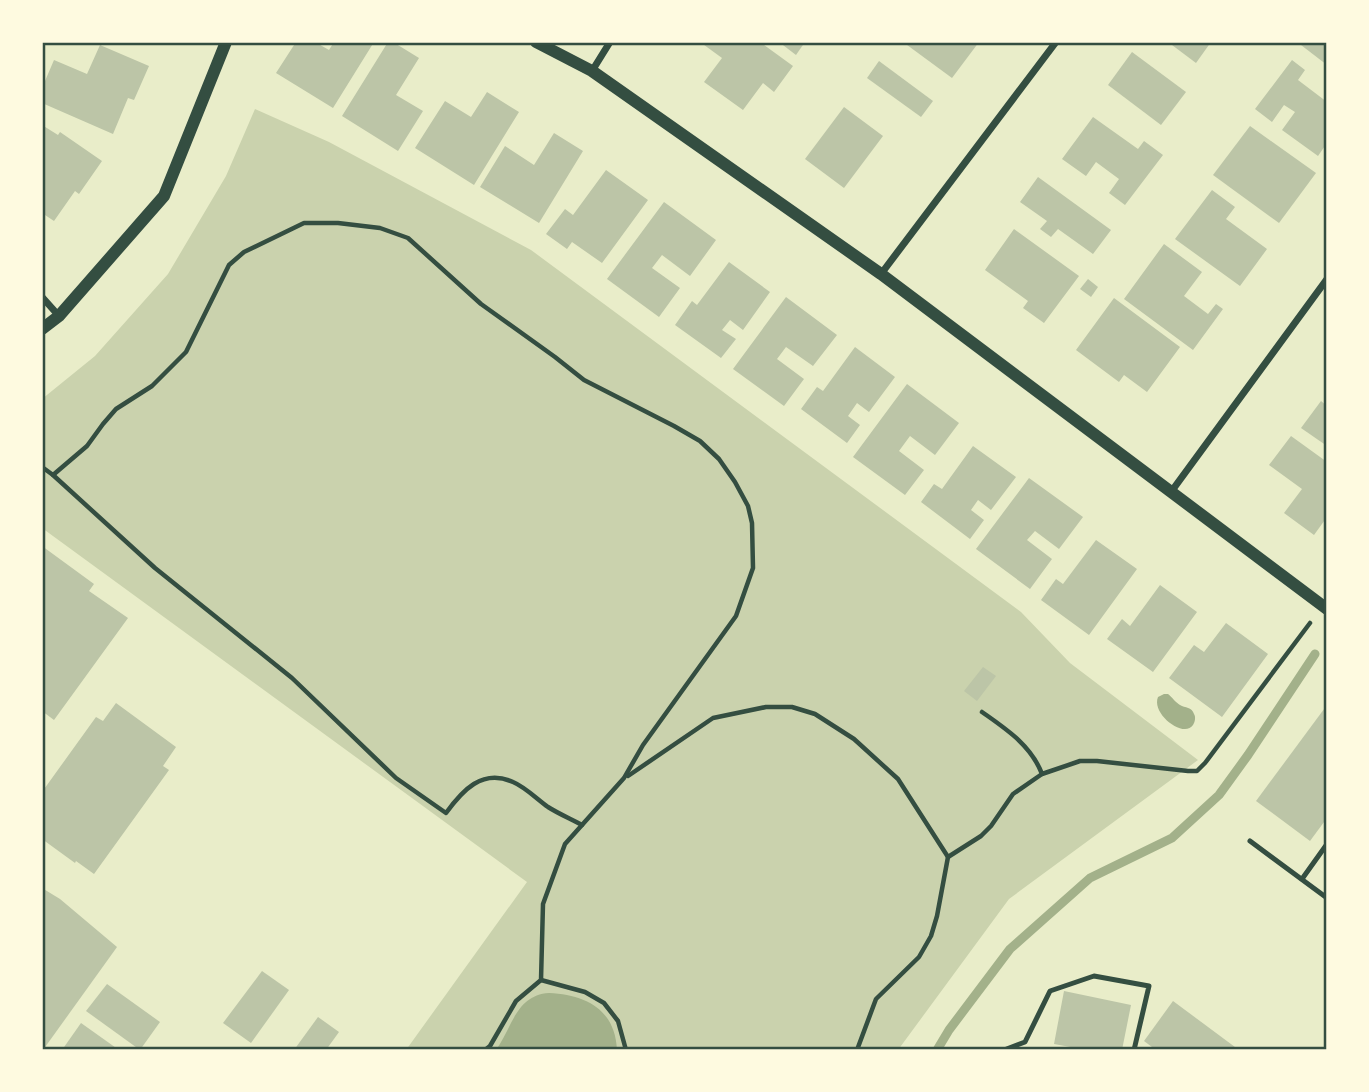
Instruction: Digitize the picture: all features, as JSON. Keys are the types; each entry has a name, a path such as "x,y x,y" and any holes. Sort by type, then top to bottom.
{"street":[{"path":"42,329 59,316 164,196 226,42"},
{"path":"536,42 592,71 881,274 1324,604"},
{"path":"592,71 610,42"},
{"path":"881,274 1056,42"},
{"path":"1171,492 1327,279"},
{"path":"42,297 59,316"}],"lane":[{"path":"1250,841 1327,898"},
{"path":"1302,879 1327,844"},
{"path":"1004,1050 1025,1042 1049,991 1094,976 1149,986 1134,1050"}],"path":[{"path":"53,475 87,446 116,409 152,386 186,352 229,265 244,252 304,223 338,223 380,228 408,238 481,304 584,380 674,426 700,442 719,459 748,506 752,523 752,568 736,616 643,745 624,778 565,844 543,904 541,980 516,1001 485,1050"},
{"path":"42,467 155,568 292,678 396,778 446,813 472,783 492,777 512,781 552,809 582,825"},
{"path":"948,857 981,836 1013,794 1042,774 1080,761 1198,771 1324,604"},
{"path":"624,778 713,718 766,707 792,706 816,714 854,739 898,779 948,857 931,936 919,957 876,999 857,1050"},
{"path":"982,712 1026,747 1037,760 1042,774"},
{"path":"541,980 585,992 604,1003 618,1021 626,1050"}],"shaded area":[{"path":"255,109 329,142 531,250 1021,612 1070,663 1198,760 1009,899 898,1050 406,1050 527,882 42,528 42,399 95,356 168,274 226,176"},
{"path":"1164,694 1192,710 1195,721 1189,729 1176,727 1159,711 1158,697"},
{"path":"549,993 575,997 596,1007 611,1024 617,1050 496,1050 522,1006 538,995"}],"building":[{"path":"296,42 315,42 329,50 334,42 374,42 333,108 276,73"},
{"path":"388,42 393,42 419,58 396,95 423,111 398,151 342,116"},
{"path":"700,42 760,42 793,66 774,92 763,83 743,110 704,82 722,58"},
{"path":"779,42 805,42 796,55"},
{"path":"903,42 979,42 952,78"},
{"path":"1168,42 1211,42 1196,63"},
{"path":"1303,42 1327,42 1327,65 1301,45"},
{"path":"100,45 149,66 134,100 128,98 113,134 42,103 42,88 54,60 87,74"},
{"path":"1132,52 1186,92 1161,125 1108,85"},
{"path":"1292,60 1305,70 1298,80 1327,102 1327,143 1318,156 1282,130 1295,112 1284,105 1272,122 1255,109"},
{"path":"879,61 933,101 921,117 867,78"},
{"path":"487,92 519,112 474,185 415,148 445,101 471,117"},
{"path":"844,107 883,136 844,188 805,159"},
{"path":"1093,117 1138,149 1144,141 1163,155 1125,205 1109,193 1119,179 1096,162 1086,176 1062,159"},
{"path":"42,125 58,135 60,132 102,161 79,194 75,191 54,221 42,213"},
{"path":"1250,126 1316,173 1279,223 1213,175"},
{"path":"554,133 583,151 539,223 480,187 505,146 534,165"},
{"path":"606,170 648,200 602,263 572,242 567,249 546,234 565,209 573,215"},
{"path":"1038,177 1111,230 1093,254 1058,229 1051,237 1040,229 1047,221 1020,202"},
{"path":"1212,190 1235,207 1226,219 1267,249 1240,286 1175,239"},
{"path":"664,202 716,240 690,276 662,255 652,268 680,288 659,317 607,279"},
{"path":"1014,229 1079,276 1044,323 1023,308 1028,301 985,270"},
{"path":"1164,244 1202,272 1184,296 1208,314 1216,304 1223,309 1193,350 1124,299"},
{"path":"729,262 770,292 743,330 730,320 722,330 736,339 721,358 675,325 692,301 697,305"},
{"path":"1088,279 1098,287 1091,297 1080,289"},
{"path":"786,297 837,335 813,366 786,347 777,359 804,379 784,406 733,369"},
{"path":"1114,298 1180,347 1147,392 1124,375 1119,382 1076,350"},
{"path":"855,347 895,377 869,412 857,403 848,416 860,425 847,443 801,409 817,387 823,391"},
{"path":"907,384 959,423 935,455 910,436 899,451 924,470 905,495 853,457"},
{"path":"1321,401 1327,406 1327,446 1301,428"},
{"path":"1291,436 1327,462 1327,517 1314,535 1284,513 1302,489 1269,465"},
{"path":"973,446 1016,477 991,510 978,500 971,510 984,520 970,539 921,502 934,484 942,489"},
{"path":"1029,478 1083,517 1059,549 1035,531 1027,540 1052,559 1030,589 976,549"},
{"path":"1096,540 1137,569 1089,635 1041,600 1056,579 1063,584"},
{"path":"42,546 94,584 89,591 128,618 54,720 42,711"},
{"path":"1160,585 1197,612 1153,672 1107,639 1122,619 1130,626"},
{"path":"1226,623 1268,654 1222,717 1169,678 1194,645 1204,652"},
{"path":"983,667 996,676 977,701 964,691"},
{"path":"116,703 176,747 163,766 169,770 94,874 42,839 42,792 96,717 103,721"},
{"path":"1327,705 1327,818 1310,841 1256,801"},
{"path":"42,888 60,899 117,947 43,1050"},
{"path":"262,971 289,990 251,1043 223,1023"},
{"path":"107,984 160,1022 140,1050 86,1011"},
{"path":"1064,991 1131,1005 1122,1050 1075,1050 1076,1048 1054,1044"},
{"path":"1173,1001 1239,1050 1156,1050 1144,1041"},
{"path":"318,1017 339,1032 326,1050 294,1050"},
{"path":"81,1023 119,1050 62,1050"}],"waterway":[{"path":"937,1050 1010,949 1090,878 1172,838 1219,795 1315,654"}]}
